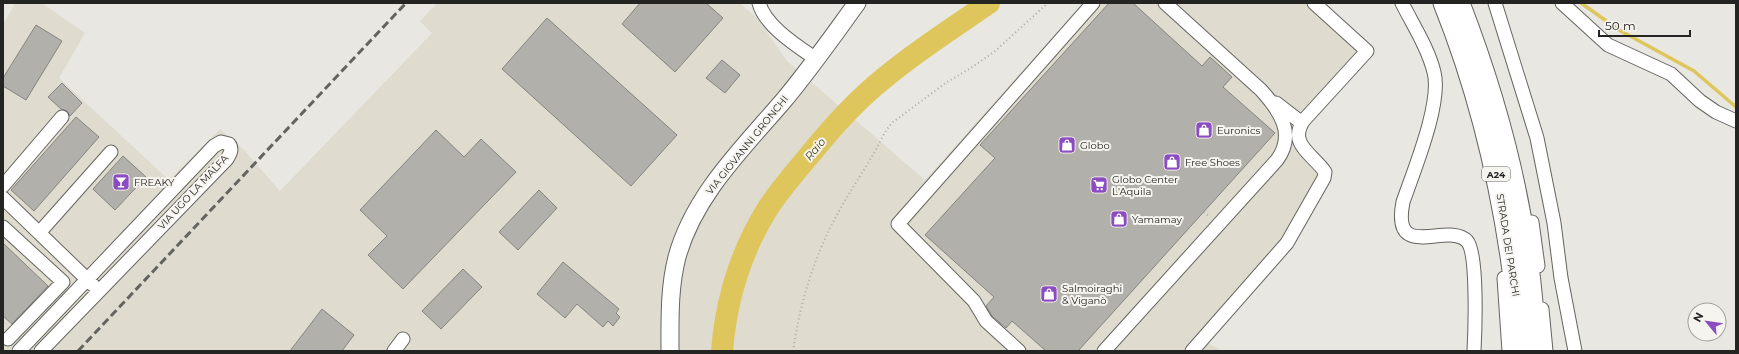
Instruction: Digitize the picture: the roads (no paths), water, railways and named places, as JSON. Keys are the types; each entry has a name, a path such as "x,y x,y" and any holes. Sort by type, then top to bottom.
{"highway":[{"name":"STRADA DEI PARCHI","path":"1443,3 1461,50 1481,113 1501,199 1517,308 1521,351"},
{"name":"STRADA DEI PARCHI","path":"1460,3 1481,60 1502,131 1512,174 1524,233 1533,307 1536,351"}],"main road":[{"name":"VIA GIOVANNI GRONCHI","path":"670,351 674,271 688,228 714,184 816,59 857,3"}],"street":[{"path":"759,3 764,14 774,26 816,59"},
{"path":"1019,351 986,321 974,301 898,224 1093,3"},
{"path":"1165,3 1261,90 1298,120 1304,120"},
{"path":"1192,351 1287,244 1324,178 1325,172 1303,147 1299,138 1300,129 1304,120 1367,51 1314,3"},
{"path":"1402,3 1431,62 1435,73 1436,92 1433,112 1403,202 1401,223 1404,229 1414,236 1455,235 1468,242 1471,248 1474,276 1474,351"},
{"path":"1495,3 1537,138 1554,222 1575,351"},
{"path":"1562,3 1608,45 1671,74 1700,101 1716,112 1736,121"},
{"path":"1104,351 1282,152 1285,142 1284,124 1271,101 1261,90"},
{"path":"3,186 62,117"},
{"path":"1502,131 1530,216 1539,269 1546,351"},
{"name":"VIA UGO LA MALFA","path":"20,351 216,144 223,142 229,144 231,147 231,152 227,158 41,351"},
{"path":"1282,152 1292,150 1317,162"},
{"path":"39,233 111,152"},
{"path":"3,198 99,291"},
{"path":"1501,199 1503,268 1509,351"},
{"path":"3,227 63,282 5,336 20,351"},
{"path":"394,351 403,339"}],"waterway":[{"name":"Raio","path":"722,351 727,314 736,277 758,224 778,193 829,132 864,95 908,59 989,3"},
{"path":"1581,3 1619,30 1694,71 1736,107"}],"railway":[{"path":"78,351 406,3"}],"place":[{"name":"Euronics","path":"1204,130"},
{"name":"Globo","path":"1067,145"},
{"name":"Free Shoes","path":"1172,162"},
{"name":"FREAKY","path":"121,182"},
{"name":"Globo Center L'Aquila","path":"1099,185"},
{"name":"Yamamay","path":"1119,219"},
{"name":"Salmoiraghi & Viganò","path":"1049,294"}]}
